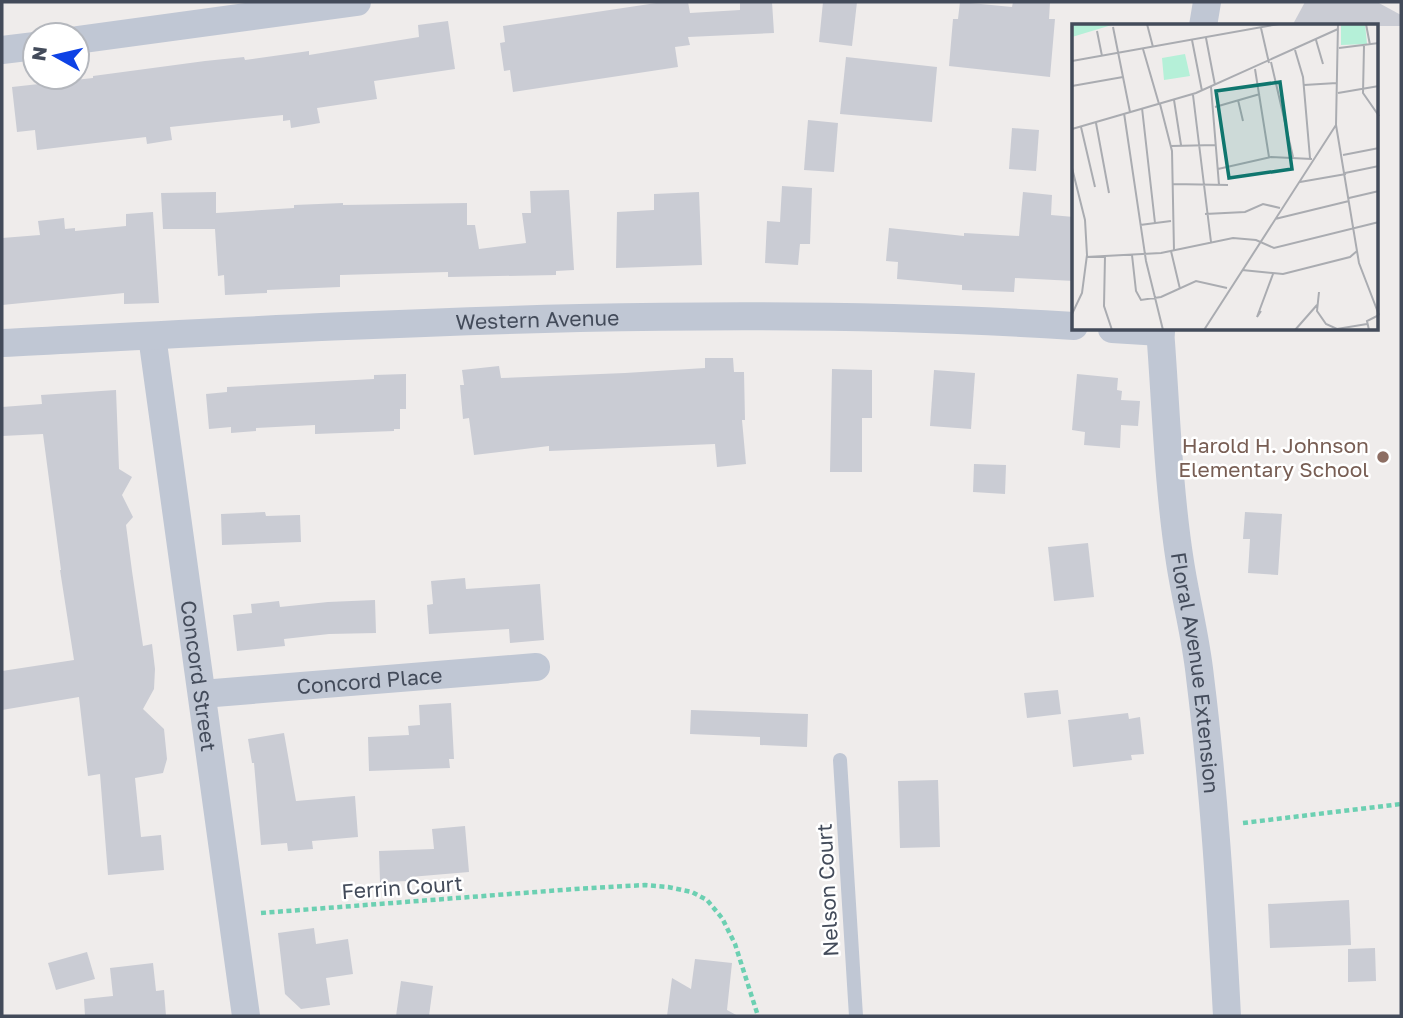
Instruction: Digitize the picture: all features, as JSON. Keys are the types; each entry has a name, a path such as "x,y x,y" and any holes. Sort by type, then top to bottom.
{"street":[{"path":"91,38 356,2"},
{"path":"1203,24 1208,2"},
{"path":"2,50 21,48"},
{"name":"Western Avenue","path":"2,343 445,322 712,317 959,321 1072,327"},
{"name":"Floral Avenue Extension","path":"1160,331 1180,563 1195,638 1205,715 1224,944 1227,1016"},
{"name":"Concord Street","path":"152,336 246,1016"},
{"name":"Concord Place","path":"202,694 536,667"}],"lane":[{"name":"Nelson Court","path":"841,760 856,1016"}],"path":[{"path":"1214,826 1401,804"},
{"name":"Ferrin Court","path":"232,915 575,889 645,885 668,887 692,892 707,900 722,918 734,944 758,1016"}],"building":[{"path":"663,2 688,2 690,13 740,10 740,2 772,2 774,33 688,37 690,45 675,47 678,67 513,92 510,70 504,71 500,43 505,42 503,26"},
{"path":"823,2 857,2 852,46 819,42"},
{"path":"960,2 1012,7 1013,2 1050,3 1049,19 1055,19 1050,77 949,66 953,19 958,19"},
{"path":"1305,2 1377,2 1401,15 1401,26 1293,24"},
{"path":"448,21 455,69 374,81 377,99 317,108 320,123 291,128 290,120 283,121 283,115 170,127 172,140 147,144 146,137 37,150 35,130 17,132 12,87 21,86 21,91 91,91 93,76 244,57 245,60 309,51 309,55 419,37 418,25"},
{"path":"846,57 937,67 932,122 840,114"},
{"path":"808,120 838,123 834,172 804,170"},
{"path":"1012,128 1039,130 1036,171 1009,169"},
{"path":"782,186 812,188 810,244 800,244 798,265 765,263 767,221 780,222"},
{"path":"569,190 574,270 556,271 556,275 448,277 448,272 340,275 340,287 225,295 224,275 218,276 215,229 163,229 161,193 216,192 216,213 343,203 467,203 467,225 475,225 479,249 526,243 522,213 531,213 530,191"},
{"path":"699,192 702,265 616,268 617,212 654,210 654,194"},
{"path":"1023,192 1052,195 1051,215 1072,217 1072,281 1015,278 1014,292 962,290 962,285 897,279 898,262 886,261 889,228 964,236 964,233 1019,236"},
{"path":"153,212 159,303 124,304 124,293 2,305 2,238 40,235 38,221 64,218 65,229 75,228 75,231 126,226 126,214"},
{"path":"705,358 733,358 734,372 744,372 745,420 742,420 746,464 717,467 715,444 549,451 549,446 474,455 469,418 463,419 460,385 464,385 462,370 499,366 501,378 625,373 705,368"},
{"path":"832,369 872,370 872,418 862,418 862,472 830,472"},
{"path":"934,370 975,373 971,429 930,426"},
{"path":"406,374 406,409 400,409 400,429 394,431 315,434 315,425 256,428 256,431 231,433 231,427 209,429 206,394 227,392 227,387 374,379 374,375"},
{"path":"1077,374 1118,378 1117,390 1122,391 1121,400 1140,401 1138,426 1121,425 1120,448 1084,445 1085,432 1072,430"},
{"path":"116,390 119,469 132,477 122,495 133,517 126,525 132,571 143,646 152,644 155,669 154,689 143,709 164,729 167,759 163,773 135,778 141,837 161,835 164,870 108,875 100,774 88,776 79,697 2,710 2,671 74,660 43,434 2,436 2,407 42,404 41,395"},
{"path":"974,464 1006,465 1005,494 973,492"},
{"path":"265,512 266,516 300,515 301,542 222,545 221,514"},
{"path":"1245,512 1282,514 1278,575 1248,573 1250,539 1243,539"},
{"path":"1088,543 1094,597 1054,601 1048,547"},
{"path":"465,578 466,589 540,584 544,640 510,643 509,629 429,634 427,605 433,604 431,581"},
{"path":"375,600 376,633 284,639 285,646 237,651 233,615 252,613 251,604 279,601 280,607"},
{"path":"1058,690 1061,714 1027,718 1024,693"},
{"path":"451,703 454,759 449,759 450,768 369,771 368,737 409,735 408,726 420,725 419,705"},
{"path":"691,710 808,714 807,747 760,745 760,737 690,734"},
{"path":"1128,713 1129,719 1140,717 1144,754 1131,755 1132,760 1073,767 1068,720"},
{"path":"284,733 296,801 355,796 358,837 312,841 313,849 288,851 287,843 261,845 254,763 248,739"},
{"path":"938,780 940,847 900,848 898,781"},
{"path":"465,826 469,872 410,877 410,881 380,882 379,851 434,849 432,829"},
{"path":"1349,900 1351,945 1270,948 1268,904"},
{"path":"314,928 316,944 348,939 353,974 326,978 330,1005 301,1009 285,994 278,933"},
{"path":"1375,948 1376,981 1348,982 1348,949"},
{"path":"87,952 95,979 56,990 48,963"},
{"path":"695,959 732,963 727,1010 738,1016 667,1016 672,978 691,989"},
{"path":"153,963 156,991 164,990 166,1016 85,1016 84,999 113,996 110,968"},
{"path":"401,981 433,986 429,1016 396,1016"}],"place":[{"name":"Harold H. Johnson Elementary School","path":"1383,457"}]}
